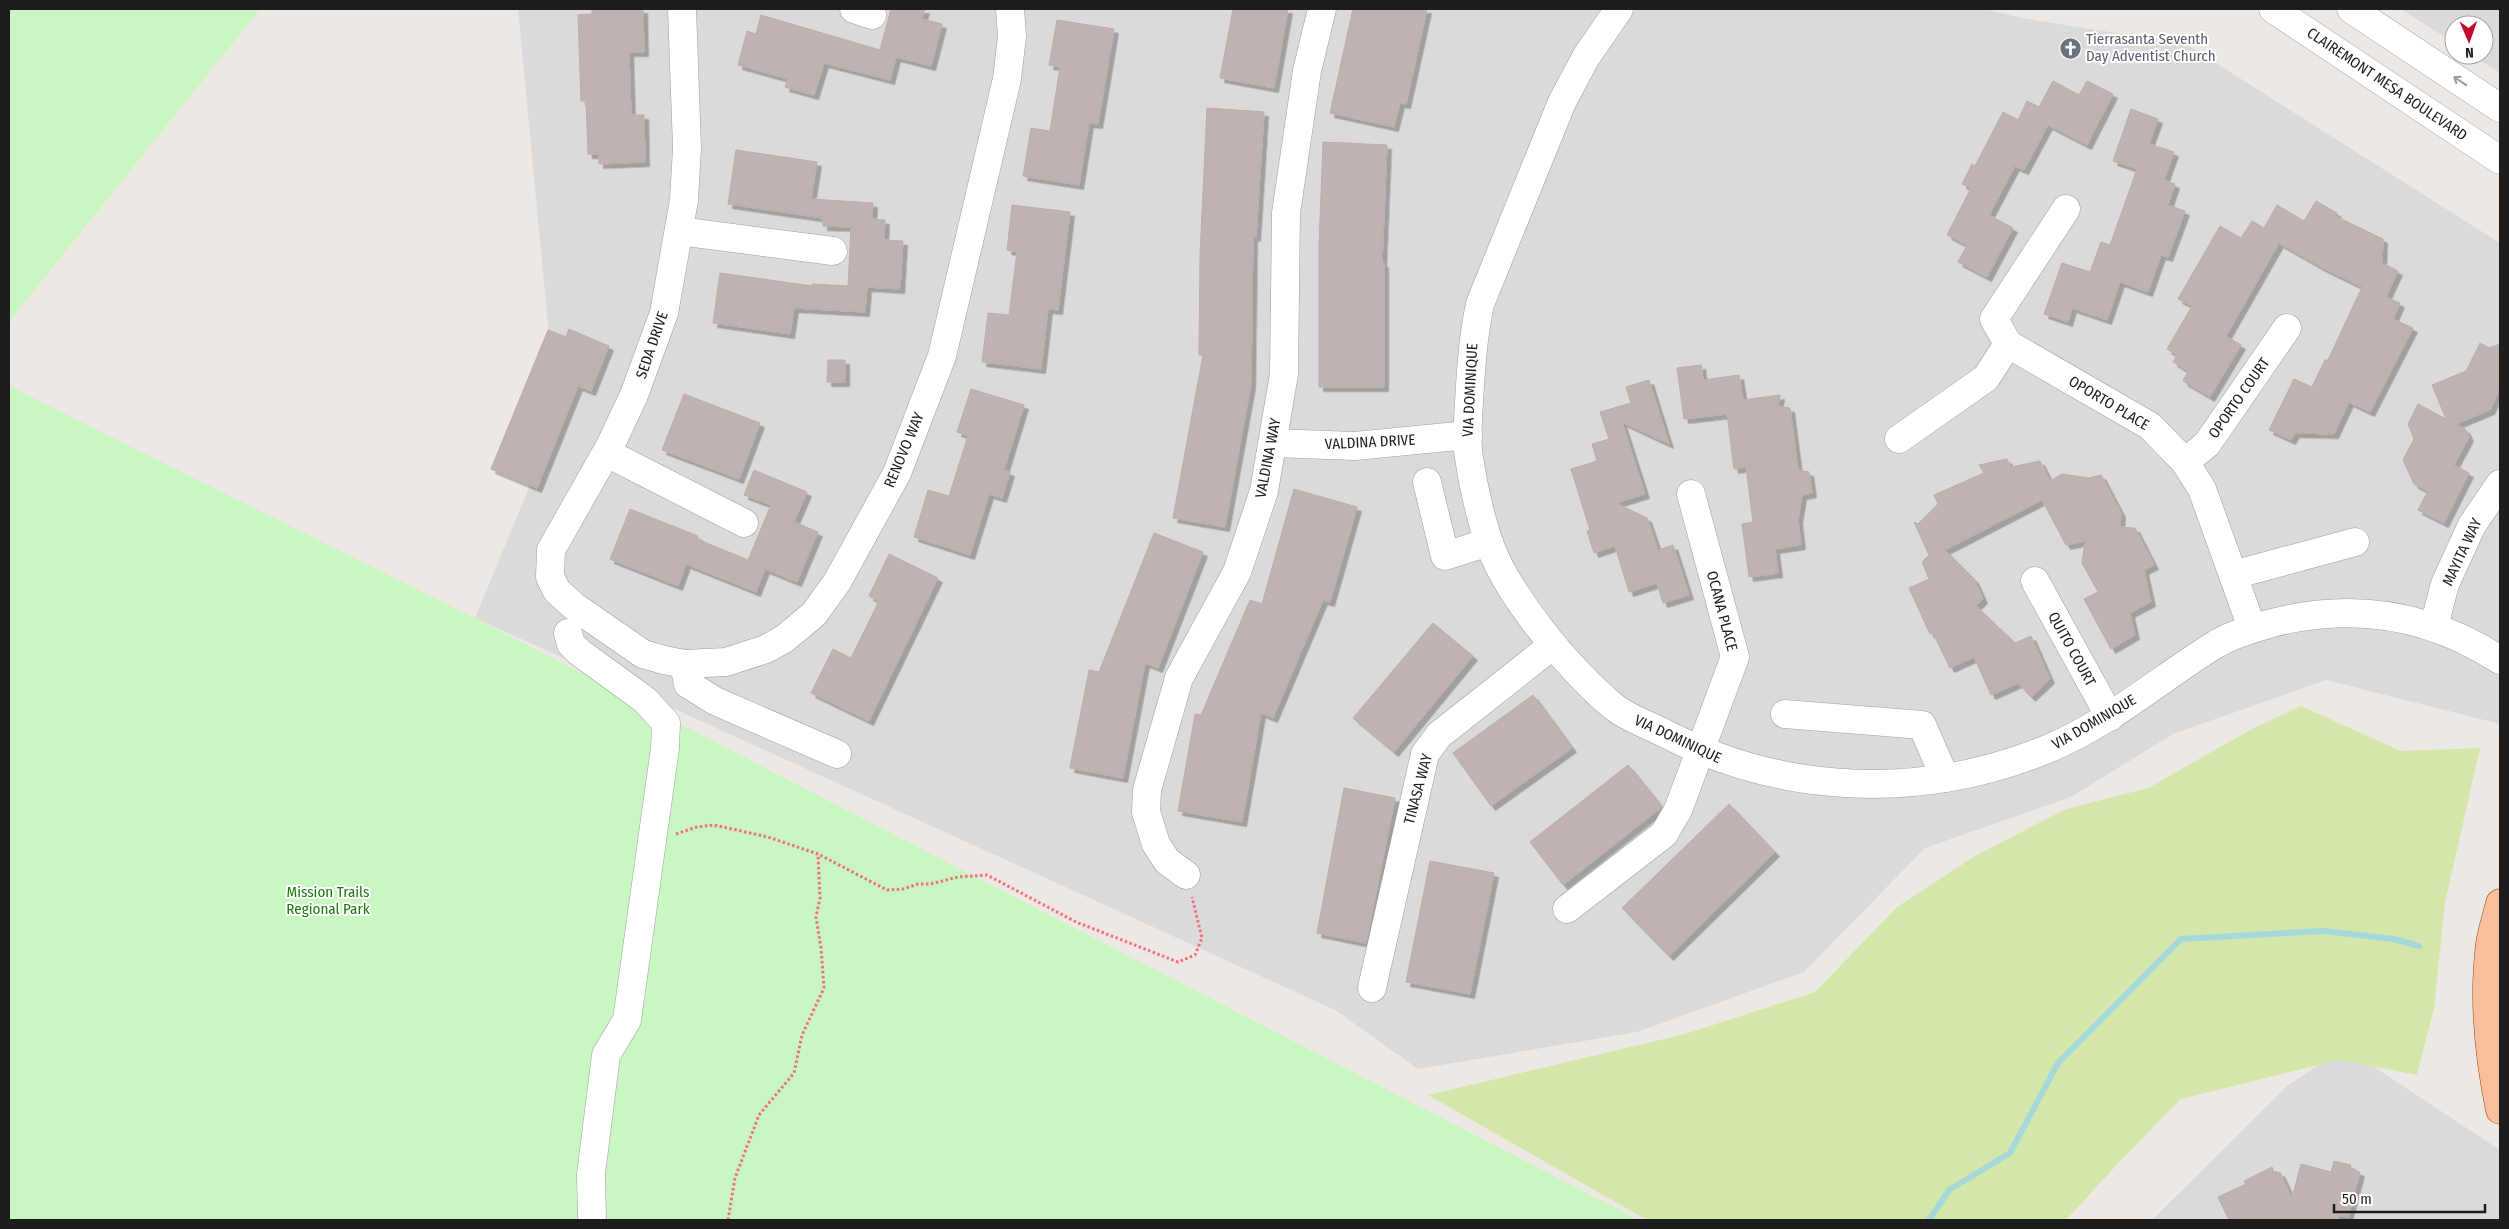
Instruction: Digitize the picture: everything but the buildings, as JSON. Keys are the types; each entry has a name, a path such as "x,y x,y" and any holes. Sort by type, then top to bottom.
{"main road":[{"path":"2500,902 2490,943 2488,990 2493,1073 2500,1110"}],"street":[{"name":"SEDA DRIVE","path":"575,607 553,585 550,577 551,550 607,453 634,395 664,313 679,231 684,200 686,148 682,9"},
{"name":"RENOVO WAY","path":"575,607 644,654 684,664 726,662 747,657 766,649 800,627 826,599 897,473 942,356 1007,80 1012,36 1010,9"},
{"name":"VALDINA WAY","path":"1186,875 1167,861 1156,844 1146,812 1147,790 1180,678 1236,572 1264,491 1284,374 1286,213 1307,71 1322,9"},
{"name":"VIA DOMINIQUE","path":"1619,9 1586,56 1562,102 1480,304 1473,335 1468,435 1468,457 1489,542 1519,600 1553,645 1616,708 1700,752 1768,773 1803,780 1874,785 1945,778 1980,772 2047,749 2110,717 2216,644 2252,628 2293,618 2342,612 2384,615 2434,626 2471,641 2500,660"},
{"name":"CLAIREMONT MESA BOULEVARD","path":"2273,9 2500,160"},
{"path":"2351,9 2500,108"},
{"path":"1899,439 1986,378 2008,344 1994,319 2066,209"},
{"path":"679,231 833,251"},
{"name":"OPORTO COURT","path":"2185,462 2207,444 2287,328"},
{"name":"OPORTO PLACE","path":"2008,344 2150,426 2185,462 2202,489 2252,628"},
{"name":"VALDINA DRIVE","path":"1273,443 1355,446 1468,435"},
{"path":"607,453 744,523"},
{"path":"1427,482 1445,556 1489,542"},
{"name":"MAYITA WAY","path":"2434,626 2446,584 2472,525 2500,484"},
{"name":"OCANA PLACE","path":"1566,909 1664,834 1678,810 1735,657 1690,494"},
{"path":"2233,575 2355,542"},
{"name":"QUITO COURT","path":"2035,581 2110,717"},
{"path":"568,633 571,644 645,700 666,723 666,748 627,1020 606,1055 591,1174 592,1220"},
{"name":"TINASA WAY","path":"1372,988 1424,754 1439,735 1553,645"},
{"path":"684,664 688,684 715,701 837,754"},
{"path":"1784,714 1922,725 1945,778"}],"path":[{"path":"653,840 697,827 714,825 768,837 818,854 887,890 903,889 918,884 930,884 958,877 987,875 1076,922 1178,962 1195,955 1202,938 1186,875"},
{"path":"728,1220 735,1178 759,1115 794,1073 802,1035 824,988 822,948 816,917 820,898 818,854"}],"shaded area":[{"path":"518,9 1984,9 2027,19 2186,44 2500,243 2500,724 2326,680 2173,734 2071,797 1925,848 1804,972 1637,1032 1418,1069 1335,1010 475,618 557,420"},
{"path":"2401,9 2500,9 2500,73 2488,65 2494,65 2494,15 2444,15 2444,37"},
{"path":"2344,1047 2500,1150 2500,1220 2152,1220 2286,1087"}],"green space":[{"path":"9,9 260,9 9,322"},
{"name":"Mission Trails Regional Park","path":"9,386 475,618 1639,1220 9,1220"},
{"path":"2301,706 2401,751 2480,748 2445,903 2434,1008 2417,1075 2339,1060 2181,1099 2066,1220 1647,1220 1428,1095 1685,1034 1815,992 1897,907 1975,856 2066,809 2148,788 2252,729"}],"waterway":[{"path":"1929,1220 1949,1190 2010,1153 2058,1063 2181,939 2323,931 2394,939 2419,946"}],"place":[{"name":"Tierrasanta Seventh Day Adventist Church","path":"2070,48"}]}
